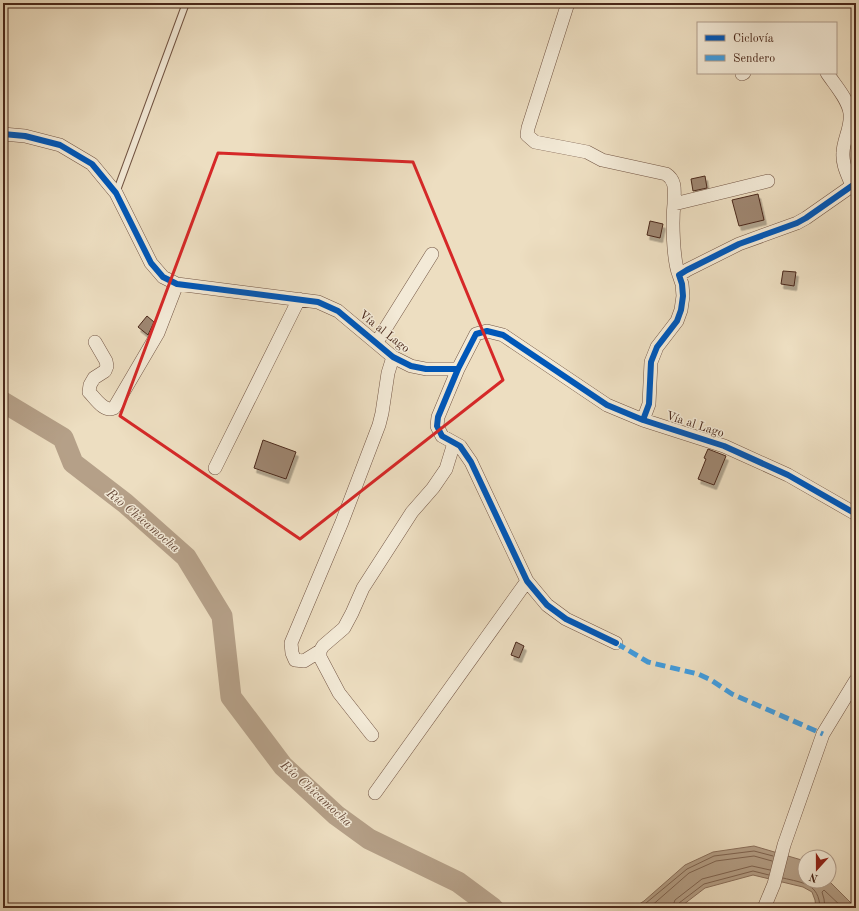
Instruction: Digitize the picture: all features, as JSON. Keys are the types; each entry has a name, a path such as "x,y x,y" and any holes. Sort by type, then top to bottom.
{"street":[{"path":"568,3 527,135 535,142 587,152 602,160 666,174 671,177 673,181 675,248 677,269 682,284 683,296 681,310 677,321 658,347 651,362 649,404 643,420"},
{"path":"679,275 739,244 806,218 854,184 843,163 842,152 850,121 848,105 827,74"},
{"name":"Vía al Lago","path":"3,134 25,136 60,145 92,164 116,193 151,263 163,277 177,284 318,302 338,310 393,357 411,366 426,369 458,369 476,334 487,331 503,335 607,405 643,420 724,446 788,475 856,514"},
{"path":"674,204 768,181"},
{"path":"377,342 432,254"},
{"path":"95,342 106,361 106,366 105,371 94,378 88,392 105,409 109,410 114,408 158,333 177,284"},
{"path":"215,468 299,299"},
{"path":"393,357 388,373 379,425 342,522 291,643 292,653 295,660 304,661 320,651 323,646 344,628 364,588 412,512 433,488 446,469 454,443"},
{"path":"458,369 438,417 437,426 442,436 460,446 472,462 527,581 547,605 566,619 616,643"},
{"path":"375,793 527,581"},
{"path":"320,651 320,657 339,693 372,735"},
{"path":"764,908 774,884 784,845 823,734 856,680"}],"lane":[{"path":"116,193 186,3"}],"highlighted area":[{"path":"218,153 413,162 503,380 300,539 120,416"}],"water":[{"path":"754,846 797,859 797,886 753,875 705,888 679,908 633,908 644,901 685,865 713,852"},
{"path":"807,889 837,889 856,908 816,908 812,892"}],"building":[{"path":"705,176 707,188 693,191 691,179"},
{"path":"758,194 764,220 739,226 732,200"},
{"path":"650,221 663,224 660,238 647,235"},
{"path":"783,271 796,272 794,286 781,284"},
{"path":"147,316 154,322 148,335 138,327"},
{"path":"263,440 296,452 286,479 254,468"},
{"path":"708,449 726,456 714,485 698,479 706,459 704,458"},
{"path":"516,642 524,646 519,658 511,655"}],"waterway":[{"name":"Río Chicamocha","path":"3,402 63,438 73,463 125,503 186,557 222,616 231,697 283,766 336,815 369,839 458,882 493,908"}],"marked path":[{"path":"616,643 648,662 698,674 711,680 732,694 823,734"}],"cycle path":[{"path":"3,134 25,136 60,145 92,164 116,193 151,263 163,277 177,284 318,302 338,311 393,357 411,366 426,369 458,369 476,334 487,331 503,335 607,405 643,420 724,446 788,475 856,514"},
{"path":"643,420 649,404 651,362 657,347 677,321 681,310 683,296 682,284 679,275 739,244 797,223 856,183"},
{"path":"458,369 438,417 437,426 442,436 460,446 471,462 527,581 547,605 566,619 616,643"}]}
